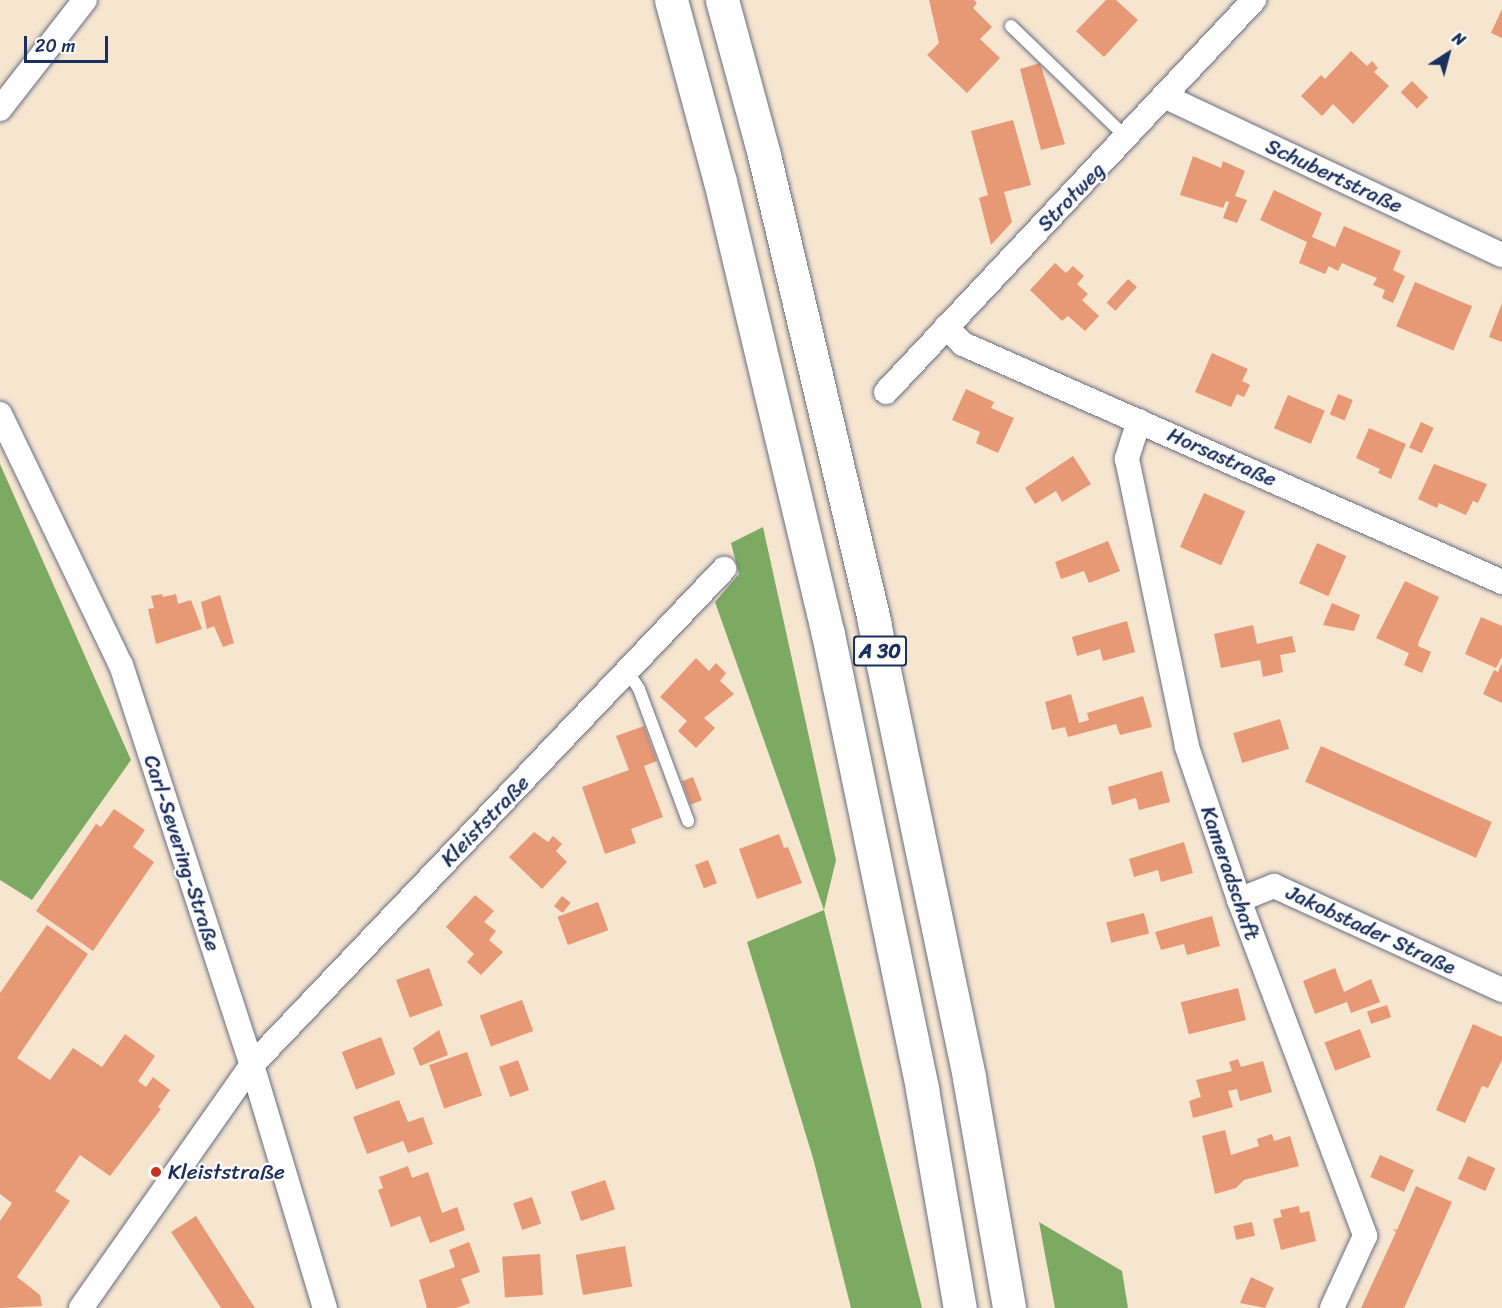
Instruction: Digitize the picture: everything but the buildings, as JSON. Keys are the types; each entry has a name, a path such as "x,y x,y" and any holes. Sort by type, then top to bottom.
{"highway":[{"name":"A 30","path":"671,0 720,181 828,634 919,1077 960,1308"},
{"name":"A 30","path":"722,0 764,155 874,622 969,1078 1009,1308"}],"street":[{"path":"0,109 85,0"},
{"name":"Strotweg","path":"886,393 1166,97 1254,0"},
{"name":"Schubertstraße","path":"1166,97 1502,255"},
{"name":"Horsastraße","path":"946,327 963,344 1502,582"},
{"name":"Carl-Severing-Straße","path":"0,414 121,665 252,1065 326,1308"},
{"name":"Kameradschaft","path":"1139,420 1127,459 1186,747 1239,900 1365,1236 1332,1308"},
{"name":"Kleiststraße","path":"81,1308 252,1065 724,569"},
{"name":"Jakobstader Straße","path":"1239,900 1274,886 1502,990"}],"lane":[{"path":"1011,26 1127,138"},
{"path":"628,672 639,688 688,821"}],"green space":[{"path":"0,464 131,760 32,900 0,880"},
{"path":"763,527 836,860 824,910 715,602 739,574 731,543"},
{"path":"824,910 922,1308 851,1308 813,1158 747,942"},
{"path":"1039,1222 1122,1271 1128,1308 1055,1308"}],"place":[{"name":"Kleiststraße","path":"156,1172"}]}
